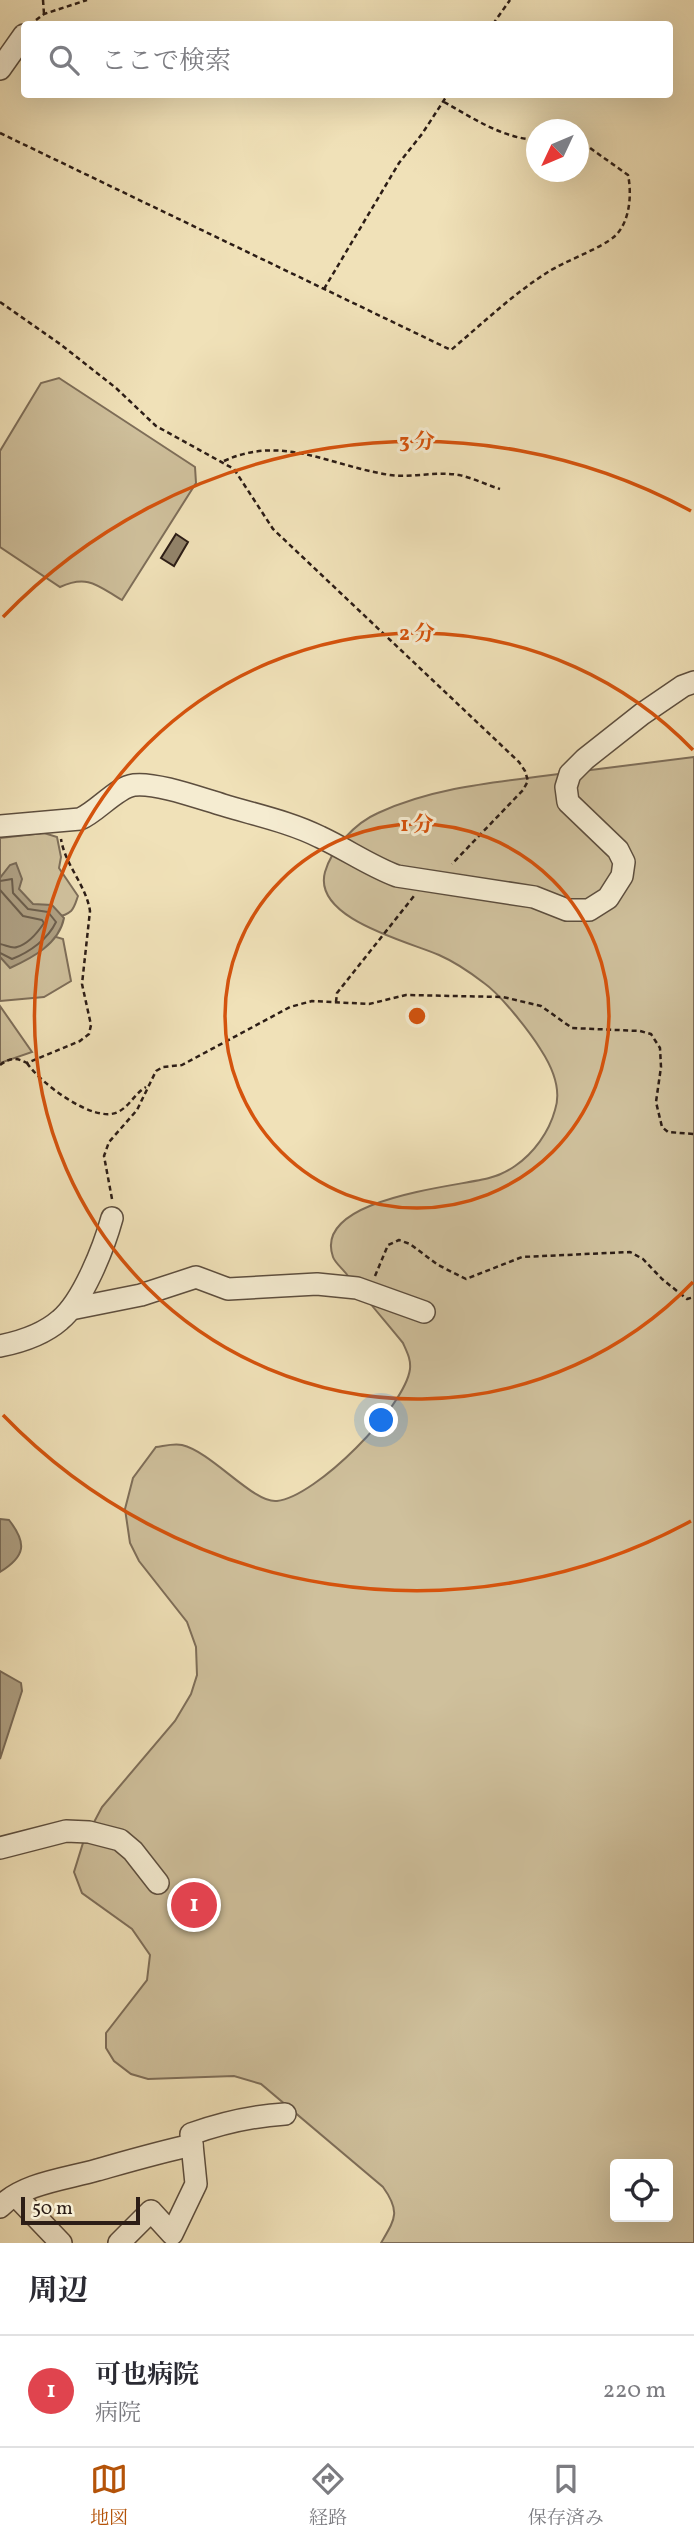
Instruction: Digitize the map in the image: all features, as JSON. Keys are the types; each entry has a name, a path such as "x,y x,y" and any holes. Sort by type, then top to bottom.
{"street":[{"path":"0,69 21,40"},
{"path":"0,826 58,821 89,815 121,791 134,785 173,790 320,836 380,870 433,882 534,897 567,910 589,910 608,898 622,876 624,862 618,850 568,802 566,787 570,775 585,759 642,714 683,686 694,682"},
{"path":"0,1346 21,1342 59,1322 71,1309 98,1261 112,1218"},
{"path":"71,1309 141,1294 196,1277 228,1289 317,1284 357,1288 424,1312"},
{"path":"0,1848 65,1831 89,1832 120,1840 133,1851 158,1883"},
{"path":"119,2243 151,2211 172,2234 196,2184 191,2133 255,2116 285,2114"},
{"path":"61,2243 8,2201 30,2189 141,2156 192,2145"}],"path":[{"path":"43,0 44,13"},
{"path":"35,21 44,13 87,0"},
{"path":"495,21 510,0"},
{"path":"324,289 399,163 446,98"},
{"path":"444,102 482,124 510,136 526,138"},
{"path":"0,133 451,350 525,287 550,270 615,237 624,223 631,191 628,175 589,148"},
{"path":"0,302 116,387 156,426 234,469 273,529 525,771 528,781 523,790 433,882 337,993 336,1002"},
{"path":"223,461 243,452 284,449 372,472 399,476 459,475 500,489"},
{"path":"27,1063 80,1041 89,1034 91,1025 82,984 90,911 88,900 62,847 58,821"},
{"path":"112,1218 113,1205 104,1156 116,1131 143,1101 146,1087 156,1071 163,1067 182,1065 290,1007 312,1001 369,1004 406,995 503,997 541,1006 572,1028 640,1031 651,1034 660,1048 661,1067 656,1102 662,1127 668,1132 694,1134"},
{"path":"0,1065 7,1060 19,1059 27,1063 47,1085 86,1109 105,1115 117,1113 146,1087"},
{"path":"369,1293 388,1245 399,1240 466,1279 522,1257 630,1252 643,1259 687,1299 694,1297"}],"shaded area":[{"path":"59,378 195,467 196,483 122,600 92,583 70,583 60,587 0,547 0,451 41,383"},
{"path":"694,757 694,2243 381,2243 394,2215 392,2203 383,2187 261,2084 234,2076 148,2079 131,2074 114,2061 106,2048 106,2033 147,1980 150,1955 132,1929 82,1893 74,1872 83,1843 102,1807 175,1721 191,1694 197,1675 196,1647 187,1622 139,1561 130,1543 125,1509 133,1478 156,1447 172,1444 179,1444 206,1457 268,1500 277,1501 294,1496 335,1467 356,1448 393,1405 404,1385 410,1362 403,1343 334,1259 332,1237 344,1221 364,1208 419,1191 489,1178 509,1170 528,1155 549,1126 557,1102 555,1078 536,1042 507,1005 491,989 451,961 366,926 348,915 333,903 325,889 325,872 333,854 353,830 369,817 418,798 501,781"},
{"path":"44,833 57,837 61,857 59,868 78,896 71,911 63,915 43,913 23,901 0,881 0,838"},
{"path":"46,934 63,939 71,981 44,997 0,1001 0,948"},
{"path":"0,1006 32,1052 0,1063"}],"water":[{"path":"16,863 22,879 19,889 33,904 52,905 64,918 51,943 10,968 0,957 0,878 10,865"},
{"path":"0,1519 9,1520 15,1528 21,1549 15,1560 0,1572"},
{"path":"0,1671 21,1683 22,1691 0,1759"}],"building":[{"path":"176,534 188,542 174,566 161,558"}],"place":[{"name":"可也病院","path":"194,1905"}]}
